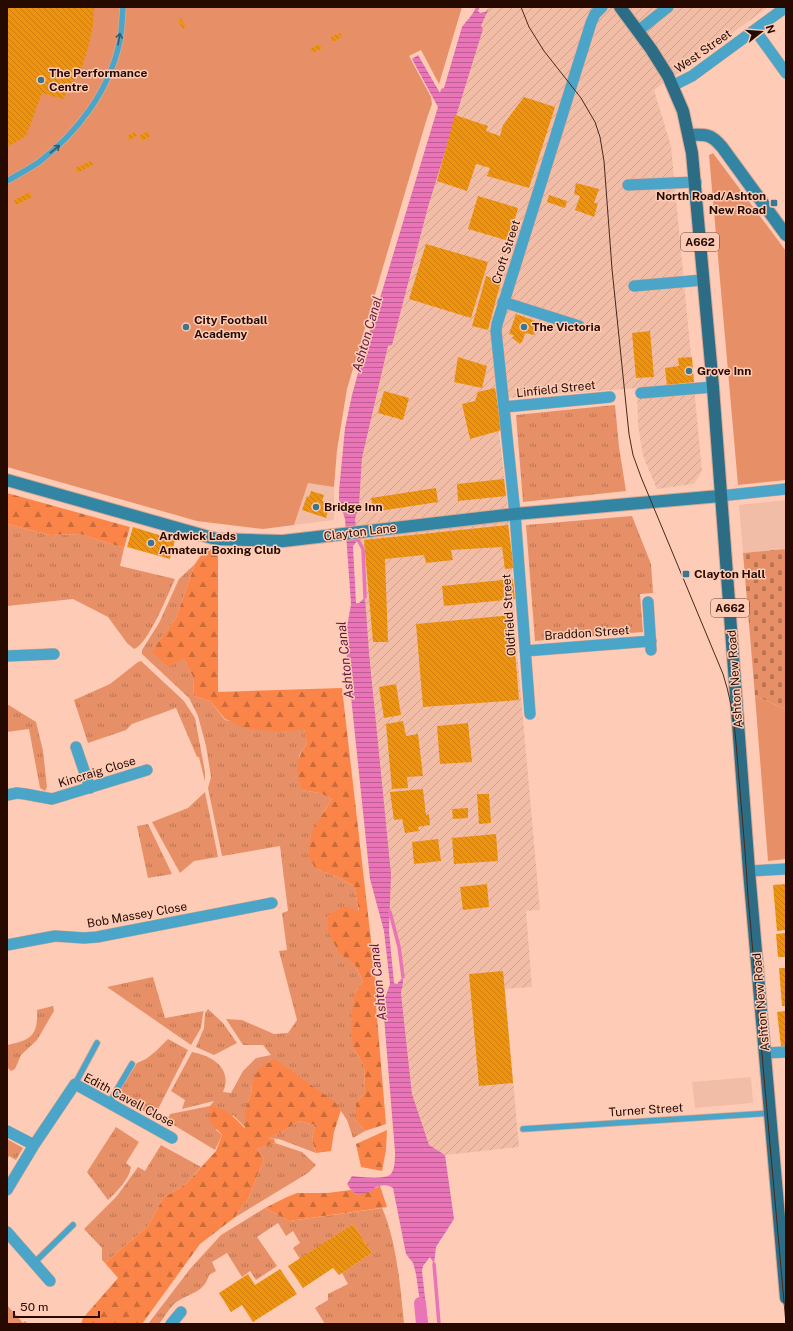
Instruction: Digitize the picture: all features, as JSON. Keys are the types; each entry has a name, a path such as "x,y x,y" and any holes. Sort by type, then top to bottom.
{"main road":[{"name":"Ashton New Road","path":"620,7 662,66 683,111 689,135 696,182 749,871 786,1298"}],"street":[{"name":"Croft Street","path":"515,514 496,331 497,324 591,23 595,14 602,7"},
{"path":"638,31 668,7"},
{"name":"West Street","path":"672,86 692,76 786,7"},
{"path":"755,30 786,73"},
{"path":"689,135 704,134 715,138 786,235"},
{"path":"628,186 696,182"},
{"path":"634,286 703,280"},
{"path":"503,302 580,326"},
{"path":"641,393 712,387"},
{"name":"Linfield Street","path":"504,407 610,397"},
{"name":"Clayton Lane","path":"7,480 216,539 283,541 515,514 720,496"},
{"path":"720,496 786,489"},
{"name":"Oldfield Street","path":"515,514 530,714"},
{"name":"Braddon Street","path":"525,651 651,646 648,602"},
{"path":"7,656 54,654"},
{"path":"76,747 90,788"},
{"name":"Kincraig Close","path":"7,795 25,794 52,799 147,770"},
{"path":"749,871 786,869"},
{"name":"Bob Massey Close","path":"7,945 55,936 84,938 97,937 272,903"},
{"path":"765,1053 786,1052"},
{"name":"Edith Cavell Close","path":"7,1190 34,1145 75,1084 172,1138"},
{"path":"7,1131 34,1145"},
{"path":"7,1232 50,1281"},
{"path":"171,1324 181,1312"}],"lane":[{"path":"7,181 38,163 66,139 81,122 95,102 113,66 120,40 123,7"},
{"path":"75,1084 97,1043"},
{"path":"109,1102 132,1064"},
{"name":"Turner Street","path":"523,1129 770,1113"},
{"path":"34,1263 73,1225"}],"shaded area":[{"path":"476,7 480,7 478,11 480,13 485,12 489,8 481,26 483,29 428,207 392,345 388,346 362,458 359,506 355,519 358,540 353,546 356,603 359,603 365,597 391,874 389,931 394,983 397,984 403,977 401,993 412,1094 429,1145 445,1155 454,1219 436,1247 434,1264 430,1257 423,1266 422,1271 428,1324 423,1324 416,1274 413,1263 406,1254 393,1188 386,1185 374,1188 373,1191 357,1195 347,1184 352,1176 379,1178 391,1174 394,1166 395,1152 384,1017 385,998 390,984 384,931 370,879 345,639 351,604 345,519 339,500 339,491 345,428 352,395 438,107 412,59 418,55 440,93 441,89 444,88 462,27 472,15"},
{"path":"489,7 768,7 654,90 671,146 702,471 694,484 657,489 643,456 638,425 637,388 495,399 508,508 518,662 540,910 526,911 532,987 505,989 519,1147 445,1155 429,1146 412,1094 401,993 403,983 399,947 390,912 373,688 366,622 363,549 358,540 355,519 359,506 362,458 388,346 392,345 428,207 483,29 481,26"},
{"path":"308,482 334,487 334,520 294,525"},
{"path":"786,500 786,549 743,553 739,505"},
{"path":"751,1077 753,1103 695,1108 692,1082"}],"green space":[{"name":"City Football Academy","path":"7,7 462,7 439,84 421,50 409,56 431,97 432,104 347,389 337,450 334,487 308,483 294,525 263,529 197,521 7,467"},
{"path":"713,153 786,251 786,480 738,485 709,155"},
{"path":"615,405 619,447 626,491 523,502 516,415"},
{"path":"7,493 130,527 124,548 80,534 50,535 7,524"},
{"path":"632,516 651,564 653,593 640,594 643,632 535,641 526,525"},
{"path":"7,524 50,535 80,534 124,548 120,566 175,579 151,629 139,645 134,649 127,643 108,617 73,599 7,606"},
{"path":"206,548 218,551 218,692 342,688 376,984 376,1005 386,1124 365,1131 356,1120 356,1103 365,1093 364,1066 353,1047 351,1026 354,994 363,981 355,965 339,953 328,931 328,915 344,906 359,911 354,886 338,877 316,869 308,855 312,831 332,799 320,793 302,790 297,766 300,755 307,743 304,729 284,732 249,729 225,719 210,701 194,696 193,677 184,658 169,667 152,653 176,618 195,564"},
{"path":"786,549 786,709 755,696 743,553"},
{"path":"195,564 176,618 159,641 184,657 193,677 194,696 210,701 225,720 284,732 304,728 307,743 299,756 302,790 320,793 332,799 323,813 316,869 338,877 354,886 359,912 339,952 355,965 363,981 354,994 353,1047 364,1066 365,1093 356,1103 356,1120 365,1131 353,1138 347,1120 335,1102 252,1083 251,1095 245,1108 246,1128 233,1115 216,1130 222,1135 215,1150 167,1121 170,1114 210,1106 214,1101 182,1109 185,1100 171,1091 192,1052 214,1060 219,1065 223,1070 225,1077 223,1092 231,1093 243,1071 256,1058 271,1055 263,1045 243,1045 226,1019 242,1020 274,1034 288,1033 297,1020 279,951 287,950 282,913 288,911 280,846 222,856 208,788 211,777 206,746 198,716 189,698 142,654 142,650 159,623 179,579"},
{"path":"141,661 184,701 195,718 205,772 205,782 199,757 197,757 176,708 132,724 126,730 88,743 74,700 110,684"},
{"path":"755,696 786,709 786,859 768,861"},
{"path":"7,704 36,722 43,751 47,787 45,791 40,788 29,729 7,732"},
{"path":"205,792 218,857 194,861 180,873 152,822 188,808"},
{"path":"148,824 172,874 148,878 137,826"},
{"path":"153,977 165,1018 204,1011 201,1028 191,1045 107,987"},
{"path":"53,1006 54,1011 37,1040 21,1055 15,1069 11,1071 8,1068 7,1063 7,1045 27,1039 34,1031 36,1026 37,1010"},
{"path":"208,1009 223,1023 237,1043 214,1055 196,1047 204,1028 205,1013"},
{"path":"168,1039 188,1050 154,1117 117,1095 137,1063 146,1059"},
{"path":"275,1059 335,1102 341,1110 334,1132 331,1151 316,1153 312,1140 315,1125 299,1121 282,1132 267,1138 274,1139 275,1143 257,1149 264,1159 248,1199 234,1218 200,1244 142,1324 81,1324 83,1318 118,1278 105,1263 148,1226 163,1198 186,1184 216,1151 222,1135 210,1121 210,1106 226,1111 245,1128 245,1108 251,1095 252,1083 258,1069"},
{"path":"299,1121 315,1125 312,1140 316,1153 279,1139 266,1138 282,1132"},
{"path":"116,1127 139,1142 126,1163 131,1167 128,1176 108,1200 87,1172"},
{"path":"387,1130 386,1150 382,1171 361,1167 356,1144"},
{"path":"7,1139 23,1148 16,1160 9,1156 7,1160"},
{"path":"275,1143 302,1152 316,1165 308,1173 234,1218 248,1199 264,1159 257,1149"},
{"path":"161,1145 201,1167 186,1184 163,1198 148,1226 105,1263 102,1260 102,1248 84,1229 117,1196 138,1167 145,1171"},
{"path":"380,1186 387,1207 289,1221 265,1208 297,1193 327,1193 351,1190 357,1195"},
{"path":"265,1208 289,1221 382,1208 387,1220 394,1249 404,1324 325,1324 315,1308 328,1300 328,1294 348,1284 342,1273 372,1253 353,1224 300,1259 293,1248 300,1243 293,1231 286,1236 278,1223 257,1237 277,1266 256,1280 250,1271 242,1277 227,1253 212,1262 216,1271 209,1275 207,1281 199,1290 174,1304 159,1324 148,1324 190,1269 221,1235"},
{"path":"7,1305 23,1323 25,1321 28,1324 7,1324"}],"building":[{"name":"The Performance Centre","path":"7,7 94,7 93,26 82,67 63,99 42,93 26,136 7,147"},
{"path":"181,18 186,27 183,29 178,20"},
{"path":"340,33 342,37 333,42 331,37"},
{"path":"319,44 322,48 313,53 310,49"},
{"path":"524,97 555,107 529,188 487,176 490,168 476,164 467,191 437,181 455,115 488,126 486,131 500,136 503,125"},
{"path":"148,131 150,136 142,141 139,136"},
{"path":"135,132 137,136 129,140 127,136"},
{"path":"91,161 93,165 77,173 75,168"},
{"path":"576,183 599,189 594,203 598,203 594,217 575,210 580,196 574,194"},
{"path":"29,192 32,197 16,205 14,200"},
{"path":"549,195 567,201 565,208 547,202"},
{"path":"478,196 518,208 509,241 468,229"},
{"path":"426,244 488,262 471,318 409,299"},
{"path":"486,276 501,281 488,330 472,326"},
{"name":"The Victoria","path":"516,314 538,322 534,335 525,333 520,344 512,338 514,335 509,334"},
{"path":"650,331 654,377 636,378 632,333"},
{"path":"458,357 487,366 482,388 454,382"},
{"path":"692,357 694,382 667,385 665,368 679,366 678,358"},
{"path":"495,388 502,430 470,439 462,404 475,401 478,392"},
{"path":"384,391 409,398 403,420 378,413"},
{"path":"504,479 506,496 458,501 457,484"},
{"path":"436,488 438,502 373,512 371,498"},
{"name":"Bridge Inn","path":"311,491 324,495 322,501 330,504 326,518 302,510 307,496 309,497"},
{"path":"508,525 514,568 505,569 502,547 451,550 453,560 426,563 424,555 385,559 388,642 373,642 364,540"},
{"name":"Ardwick Lads Amateur Boxing Club","path":"133,527 175,540 170,559 127,547"},
{"path":"513,579 515,599 444,606 442,586"},
{"path":"512,615 519,700 423,707 416,624"},
{"path":"396,684 401,715 384,718 379,687"},
{"path":"403,721 406,736 418,734 423,776 407,777 408,788 392,789 386,724"},
{"path":"468,723 472,762 440,764 437,726"},
{"path":"423,789 426,815 429,814 430,825 418,827 419,831 405,833 402,819 394,820 390,792"},
{"path":"477,794 489,794 491,823 479,824"},
{"path":"468,808 468,818 453,819 452,809"},
{"path":"496,834 498,861 454,864 452,838"},
{"path":"438,839 441,861 414,864 412,842"},
{"path":"487,884 489,907 463,910 460,887"},
{"path":"786,884 786,930 777,931 773,885"},
{"path":"786,933 786,957 778,957 776,934"},
{"path":"779,968 786,968 786,1006 782,1006"},
{"path":"503,971 513,1083 479,1086 469,974"},
{"path":"786,1011 786,1046 781,1046 777,1012"},
{"path":"353,1224 372,1253 339,1275 333,1268 303,1288 288,1266"},
{"path":"280,1269 297,1294 253,1322 242,1305 231,1312 219,1293 248,1274 255,1285"}],"waterway":[{"path":"358,540 363,549 365,597"},
{"path":"390,912 399,947 403,977"},
{"path":"434,1264 439,1324"},
{"name":"Ashton Canal","path":"420,1303 422,1324"}],"tram line":[{"path":"521,7 529,27 544,51 581,98 595,122 600,137 604,161 612,269 629,434 633,455 723,674 731,703 786,1324"}],"place":[{"name":"The Performance Centre","path":"41,80"},
{"name":"North Road/Ashton New Road","path":"774,203"},
{"name":"City Football Academy","path":"186,327"},
{"name":"The Victoria","path":"524,327"},
{"name":"Grove Inn","path":"689,371"},
{"name":"Bridge Inn","path":"316,507"},
{"name":"Ardwick Lads Amateur Boxing Club","path":"151,543"},
{"name":"Clayton Hall","path":"686,574"}]}
